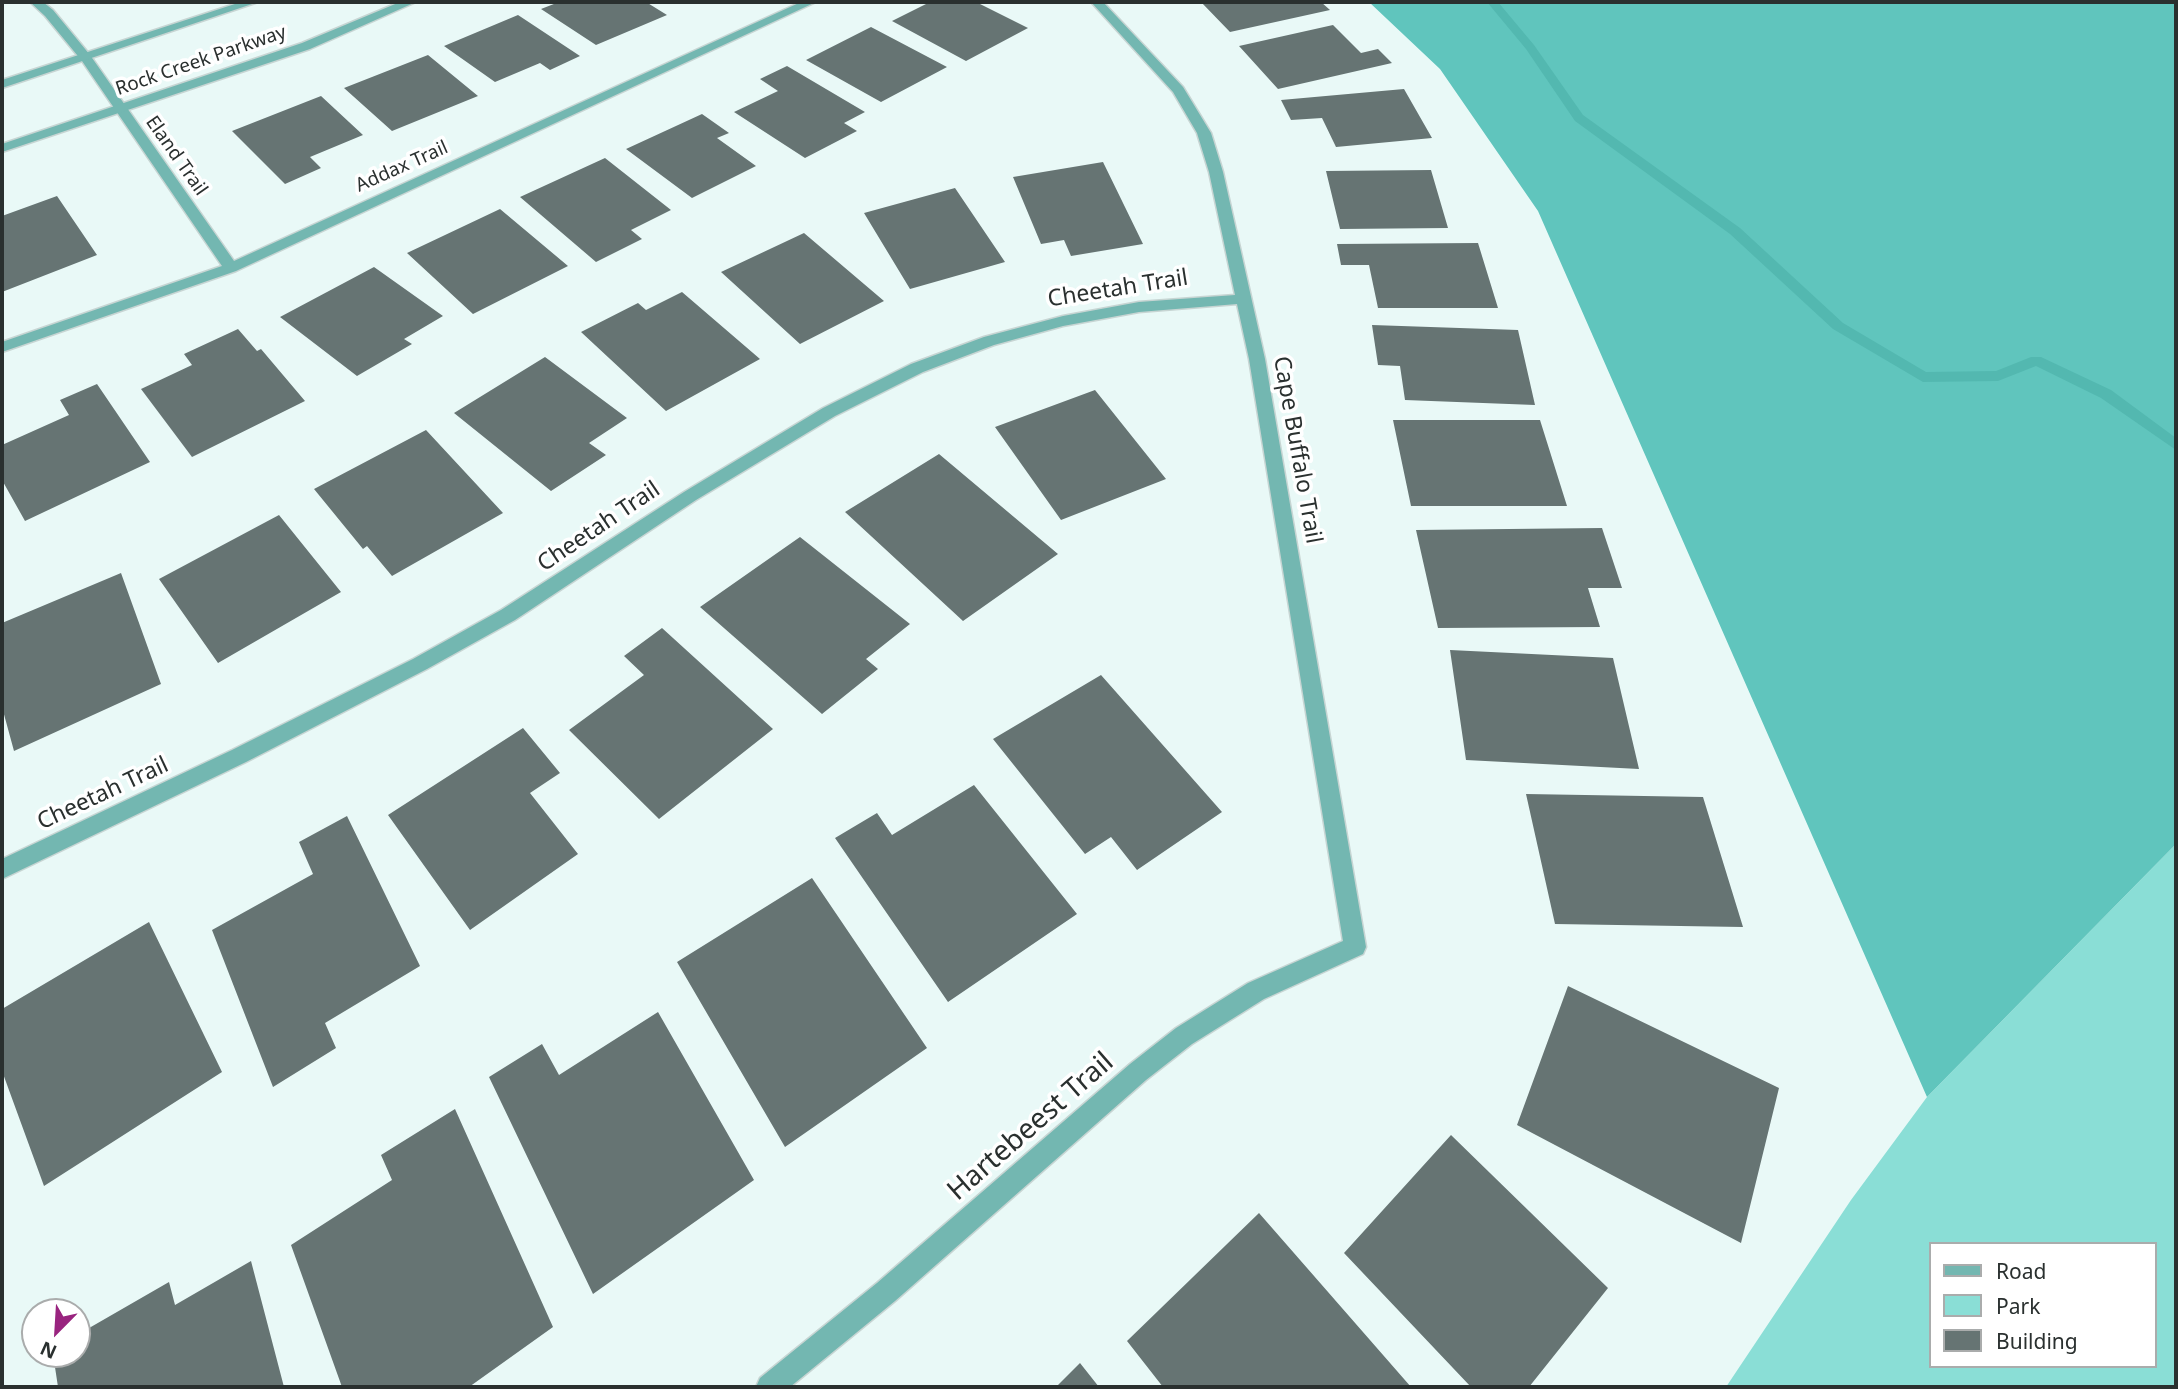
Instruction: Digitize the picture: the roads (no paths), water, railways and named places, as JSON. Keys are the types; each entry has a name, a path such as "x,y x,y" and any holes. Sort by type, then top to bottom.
{"street":[{"name":"Eland Trail","path":"36,2 49,12 86,58 231,268"},
{"name":"Rock Creek Parkway","path":"2,84 252,2"},
{"name":"Rock Creek Parkway","path":"2,148 306,46 410,2"},
{"name":"Addax Trail","path":"2,347 231,268 810,2"},
{"name":"Cape Buffalo Trail","path":"1097,2 1171,82 1204,133 1216,172 1257,359 1355,947"},
{"name":"Cheetah Trail","path":"2,869 239,756 432,658 558,584 690,496 829,412 917,368 989,341 1101,313 1177,303 1244,299"},
{"name":"Hartebeest Trail","path":"769,1387 886,1292 1138,1072 1184,1036 1256,991 1304,967 1355,947"}],"waterway":[{"path":"1492,2 1530,47 1579,118 1735,231 1838,326 1923,377 1998,376 2036,360 2106,394 2176,445"}]}
